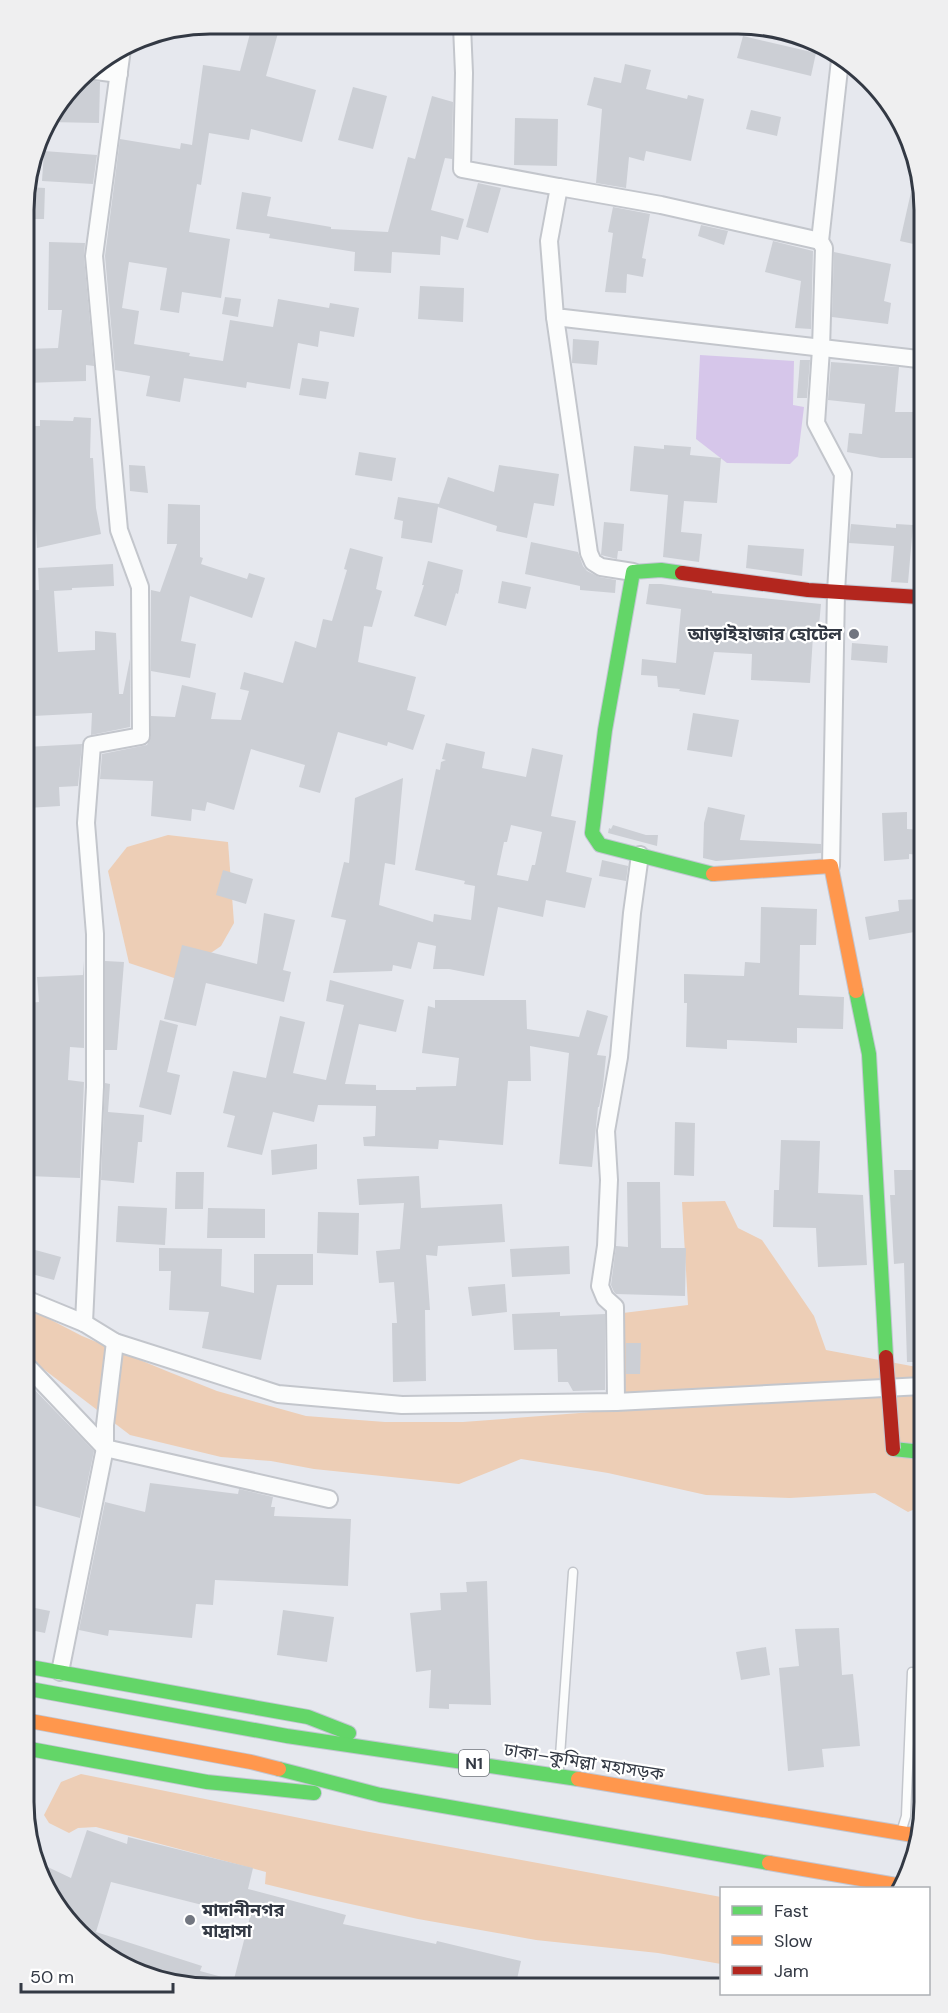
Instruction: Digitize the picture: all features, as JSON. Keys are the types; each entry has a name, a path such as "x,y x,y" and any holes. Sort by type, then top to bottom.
{"main road":[{"path":"913,1451 893,1449 869,1054 831,866 715,875 600,845 592,833 604,730 633,572 661,570 808,590 914,597"},
{"path":"34,1667 308,1717 385,1749"},
{"name":"ঢাকা–কুমিল্লা মহাসড়ক","path":"34,1690 287,1736 558,1776 910,1835"},
{"path":"34,1722 251,1762 380,1795 893,1884"},
{"path":"34,1750 248,1788 380,1795"}],"street":[{"path":"462,34 462,169 661,205 819,241 824,248 816,423 843,474 836,592 831,866"},
{"path":"84,1323 95,1087 95,934 86,823 92,745 141,736 140,587 119,530 94,256 121,59"},
{"path":"819,241 839,67"},
{"path":"102,72 119,74"},
{"path":"559,187 549,241 555,317 589,553 593,562 601,567 633,572"},
{"path":"555,317 914,359"},
{"path":"616,1402 615,1307 605,1298 600,1286 606,1246 609,1180 606,1131 619,1057 632,913 640,855"},
{"path":"34,1303 84,1323 115,1344 278,1394 402,1405 616,1402 913,1386"},
{"path":"60,1672 105,1448 105,1425 115,1344"},
{"path":"34,1374 105,1448 329,1499"}],"lane":[{"path":"558,1776 573,1572"},
{"path":"901,1833 906,1816 912,1672"}],"shaded area":[{"path":"700,355 794,361 793,405 804,407 798,456 790,464 727,463 696,439"},
{"path":"168,835 228,842 234,923 221,946 174,978 129,963 108,871 127,847"},
{"path":"725,1201 738,1228 762,1240 814,1316 826,1350 913,1366 913,1510 908,1512 875,1493 790,1498 706,1495 608,1473 521,1459 459,1484 221,1457 130,1435 34,1362 34,1311 82,1336 217,1391 306,1416 385,1422 463,1422 619,1410 623,1313 688,1305 682,1202"},
{"path":"81,1774 364,1831 720,1897 720,1964 658,1953 536,1940 418,1919 265,1884 266,1872 96,1827 78,1828 69,1833 49,1823 44,1815 61,1782"}],"building":[{"path":"250,34 278,34 266,76 316,90 302,142 251,129 249,140 209,133 201,185 197,184 189,232 230,239 221,298 182,292 179,313 160,310 167,268 129,262 122,308 139,311 134,344 223,361 230,320 273,327 278,299 329,308 330,303 359,308 354,337 320,331 318,347 298,343 290,389 247,382 246,388 184,378 180,402 146,396 150,376 115,370 105,256 120,139 180,149 181,143 192,145 203,65 240,71"},
{"path":"743,36 816,53 811,76 737,58"},
{"path":"625,64 651,70 646,89 687,99 688,95 704,99 691,161 646,151 644,161 629,157 626,188 596,183 602,109 587,105 594,77 621,83"},
{"path":"92,80 100,82 99,123 58,122 71,103"},
{"path":"353,87 387,96 373,149 338,140"},
{"path":"432,96 453,102 452,159 445,158 431,210 464,219 458,240 441,236 440,255 392,252 391,273 354,271 355,252 269,238 270,234 236,229 242,192 271,197 267,216 331,227 331,229 388,232 408,157 415,159"},
{"path":"751,110 781,117 777,136 746,129"},
{"path":"515,118 558,119 557,166 514,165"},
{"path":"45,151 97,155 93,184 42,181"},
{"path":"478,183 501,188 488,233 466,227"},
{"path":"36,188 45,188 44,219 35,219"},
{"path":"911,192 912,192 914,244 900,241"},
{"path":"613,207 650,214 642,258 646,259 643,277 627,274 626,293 605,292 613,233 608,232"},
{"path":"701,225 728,231 724,245 698,236"},
{"path":"773,241 813,251 811,329 795,328 801,281 765,272"},
{"path":"49,242 85,243 84,257 94,366 86,365 86,381 35,383 35,349 58,348 62,310 48,310"},
{"path":"834,252 891,264 884,301 891,303 888,324 832,317"},
{"path":"420,286 464,288 463,322 418,319"},
{"path":"225,297 241,299 238,317 222,314"},
{"path":"573,339 599,341 597,365 572,363"},
{"path":"800,360 810,360 807,398 797,398"},
{"path":"831,362 899,367 895,412 914,412 914,458 881,458 847,452 849,433 862,434 865,404 828,400"},
{"path":"302,378 329,382 326,399 299,395"},
{"path":"74,417 91,418 90,458 93,458 96,508 101,534 37,548 35,426 40,426 40,420 73,421"},
{"path":"664,445 691,447 690,455 721,458 717,503 684,501 681,532 702,534 699,562 663,557 668,495 630,491 634,446 664,449"},
{"path":"359,452 396,458 392,481 355,475"},
{"path":"129,465 145,466 148,493 130,491"},
{"path":"499,465 559,474 554,506 534,503 527,538 496,531 497,526 438,507 432,543 401,538 403,521 394,519 398,497 439,504 448,477 494,492"},
{"path":"168,504 200,505 200,557 203,558 201,564 247,579 249,573 265,578 252,618 190,596 181,641 196,644 190,678 151,671 151,590 160,592 177,544 167,544"},
{"path":"604,522 624,524 622,551 618,551 617,559 601,555"},
{"path":"851,524 896,528 896,524 913,525 908,583 891,582 894,546 849,543"},
{"path":"531,542 578,552 587,571 599,577 616,580 615,593 580,590 580,586 525,574"},
{"path":"748,545 804,549 802,576 746,568"},
{"path":"350,548 383,557 376,589 382,591 372,627 364,626 358,662 416,677 407,710 425,715 413,750 388,742 387,746 338,732 320,793 299,787 305,765 251,749 234,810 207,802 205,811 192,809 191,821 151,816 153,781 100,779 102,754 147,745 151,736 151,716 175,717 182,685 216,693 211,719 241,720 249,691 240,689 244,672 283,683 295,641 316,648 323,619 332,621 347,570 344,569"},
{"path":"428,561 463,570 458,594 456,593 446,626 414,616 424,585 422,585"},
{"path":"113,564 114,586 54,591 58,652 95,650 95,631 116,633 119,694 123,694 130,659 130,727 91,735 92,713 35,716 35,590 39,590 38,568"},
{"path":"502,581 531,587 526,609 498,603"},
{"path":"649,584 821,604 818,636 813,636 810,683 751,680 752,654 714,652 705,695 658,687 657,676 641,675 642,659 676,663 681,609 646,604"},
{"path":"852,643 888,646 887,663 851,660"},
{"path":"693,713 739,720 732,757 687,750"},
{"path":"446,743 485,752 482,768 526,777 532,748 563,755 551,816 576,821 566,872 592,878 585,908 546,900 543,917 498,907 484,976 449,969 433,969 436,946 418,942 411,969 393,965 392,971 333,973 346,920 331,917 344,862 349,863 355,798 403,778 395,865 385,863 379,905 433,922 434,914 471,920 475,886 464,884 465,881 415,870 436,769 440,770 441,762 446,760 442,759","holes":["511,825 542,832 535,865 532,865 528,881 497,875 504,842 507,842"]},
{"path":"82,744 78,786 59,787 60,806 35,808 35,747"},
{"path":"708,807 745,815 740,840 821,844 821,853 716,861 703,858 704,823"},
{"path":"907,812 907,829 914,830 914,854 909,854 909,859 884,861 882,813"},
{"path":"613,825 646,835 658,835 657,846 608,833 609,828 611,829"},
{"path":"602,860 628,866 626,881 599,876"},
{"path":"223,870 253,879 246,904 216,895"},
{"path":"914,899 914,932 869,940 865,917 899,911 898,900"},
{"path":"761,907 817,909 816,945 800,945 799,995 844,997 843,1029 797,1028 797,1043 727,1040 727,1049 686,1047 687,1003 684,1003 684,974 744,976 745,962 760,963"},
{"path":"264,913 295,920 283,970 291,972 284,1002 206,983 196,1026 164,1019 182,945 257,964"},
{"path":"84,961 84,1048 70,1047 68,1080 84,1082 80,1178 34,1176 34,1002 39,1002 37,977 83,975"},
{"path":"105,961 124,962 117,1050 105,1050"},
{"path":"330,980 404,1000 396,1032 359,1024 345,1084 376,1085 376,1090 416,1090 416,1087 456,1086 459,1058 422,1053 428,1006 435,1008 435,1000 526,1000 527,1029 579,1037 587,1010 608,1016 597,1055 606,1056 592,1167 559,1164 569,1053 530,1046 531,1081 508,1081 503,1145 439,1140 438,1149 364,1146 363,1137 375,1136 376,1106 318,1105 314,1122 273,1112 262,1155 227,1147 235,1116 223,1113 233,1071 266,1078 280,1016 305,1022 293,1073 326,1080 344,1005 326,1001"},
{"path":"160,1020 178,1025 167,1072 180,1075 171,1115 139,1107"},
{"path":"105,1083 110,1084 108,1112 144,1115 142,1142 138,1142 134,1183 101,1180"},
{"path":"675,1122 695,1123 694,1176 674,1175"},
{"path":"781,1140 820,1141 818,1193 863,1195 867,1265 818,1267 816,1228 773,1227 774,1190 779,1190"},
{"path":"317,1144 317,1169 272,1175 271,1150"},
{"path":"894,1170 913,1170 913,1362 907,1362 904,1263 894,1264 890,1195 895,1195"},
{"path":"176,1172 204,1172 203,1209 175,1209"},
{"path":"419,1176 421,1208 502,1204 505,1242 438,1246 437,1256 426,1255 430,1310 425,1310 426,1381 393,1382 392,1323 397,1323 394,1282 379,1283 376,1251 400,1249 404,1203 359,1205 357,1179"},
{"path":"627,1182 660,1182 661,1248 686,1248 685,1296 616,1294 614,1292 611,1285 616,1246 628,1247"},
{"path":"118,1206 167,1208 165,1245 116,1242"},
{"path":"208,1208 265,1209 265,1238 207,1238"},
{"path":"318,1212 359,1213 358,1255 317,1253"},
{"path":"569,1246 570,1274 512,1277 510,1249"},
{"path":"159,1248 222,1249 221,1286 254,1293 254,1254 313,1254 313,1285 277,1285 261,1360 202,1348 209,1312 169,1310 171,1271 159,1271"},
{"path":"34,1250 61,1257 54,1280 34,1275"},
{"path":"505,1284 507,1312 472,1316 468,1287"},
{"path":"560,1312 560,1316 605,1314 605,1390 573,1391 568,1382 558,1382 557,1349 514,1350 512,1314"},
{"path":"626,1343 641,1343 640,1374 626,1374"},
{"path":"34,1389 94,1451 80,1518 34,1505"},
{"path":"150,1483 238,1494 239,1489 273,1497 271,1507 275,1507 274,1516 351,1519 348,1586 215,1580 213,1605 196,1604 192,1638 109,1630 108,1636 79,1630 105,1502 145,1512"},
{"path":"487,1581 491,1705 449,1704 449,1709 429,1708 431,1670 416,1672 410,1613 441,1610 440,1593 467,1592 466,1582"},
{"path":"34,1608 50,1611 45,1633 34,1631"},
{"path":"283,1610 334,1617 327,1662 277,1655"},
{"path":"839,1628 842,1675 853,1674 860,1746 822,1749 824,1767 788,1771 779,1668 799,1666 795,1629"},
{"path":"766,1647 770,1675 741,1680 736,1652"},
{"path":"87,1830 127,1844 128,1837 253,1868 248,1889 346,1915 343,1924 436,1944 437,1941 521,1961 517,1978 234,1978 250,1917 111,1882 96,1932 202,1966 200,1971 226,1978 176,1975 133,1960 103,1942 71,1910 58,1891 47,1867 71,1878"}],"traffic: fast":[{"path":"682,573 661,570 633,572 605,730 592,833 600,845 713,874"},
{"path":"856,991 869,1054 886,1357"},
{"path":"893,1449 913,1451"},
{"path":"34,1668 308,1717 349,1733"},
{"path":"34,1690 287,1736 578,1779"},
{"path":"34,1750 207,1782 314,1793"},
{"path":"279,1769 380,1795 769,1863"}],"traffic: slow":[{"path":"713,874 831,866 856,991"},
{"path":"34,1722 279,1769"},
{"path":"578,1779 910,1835"},
{"path":"769,1863 893,1884"}],"traffic: jam":[{"path":"682,573 808,590 914,597"},
{"path":"886,1357 893,1449"}],"place":[{"name":"আড়াইহাজার হোটেল","path":"854,634"},
{"name":"মাদানীনগর মাদ্রাসা","path":"190,1920"}]}
